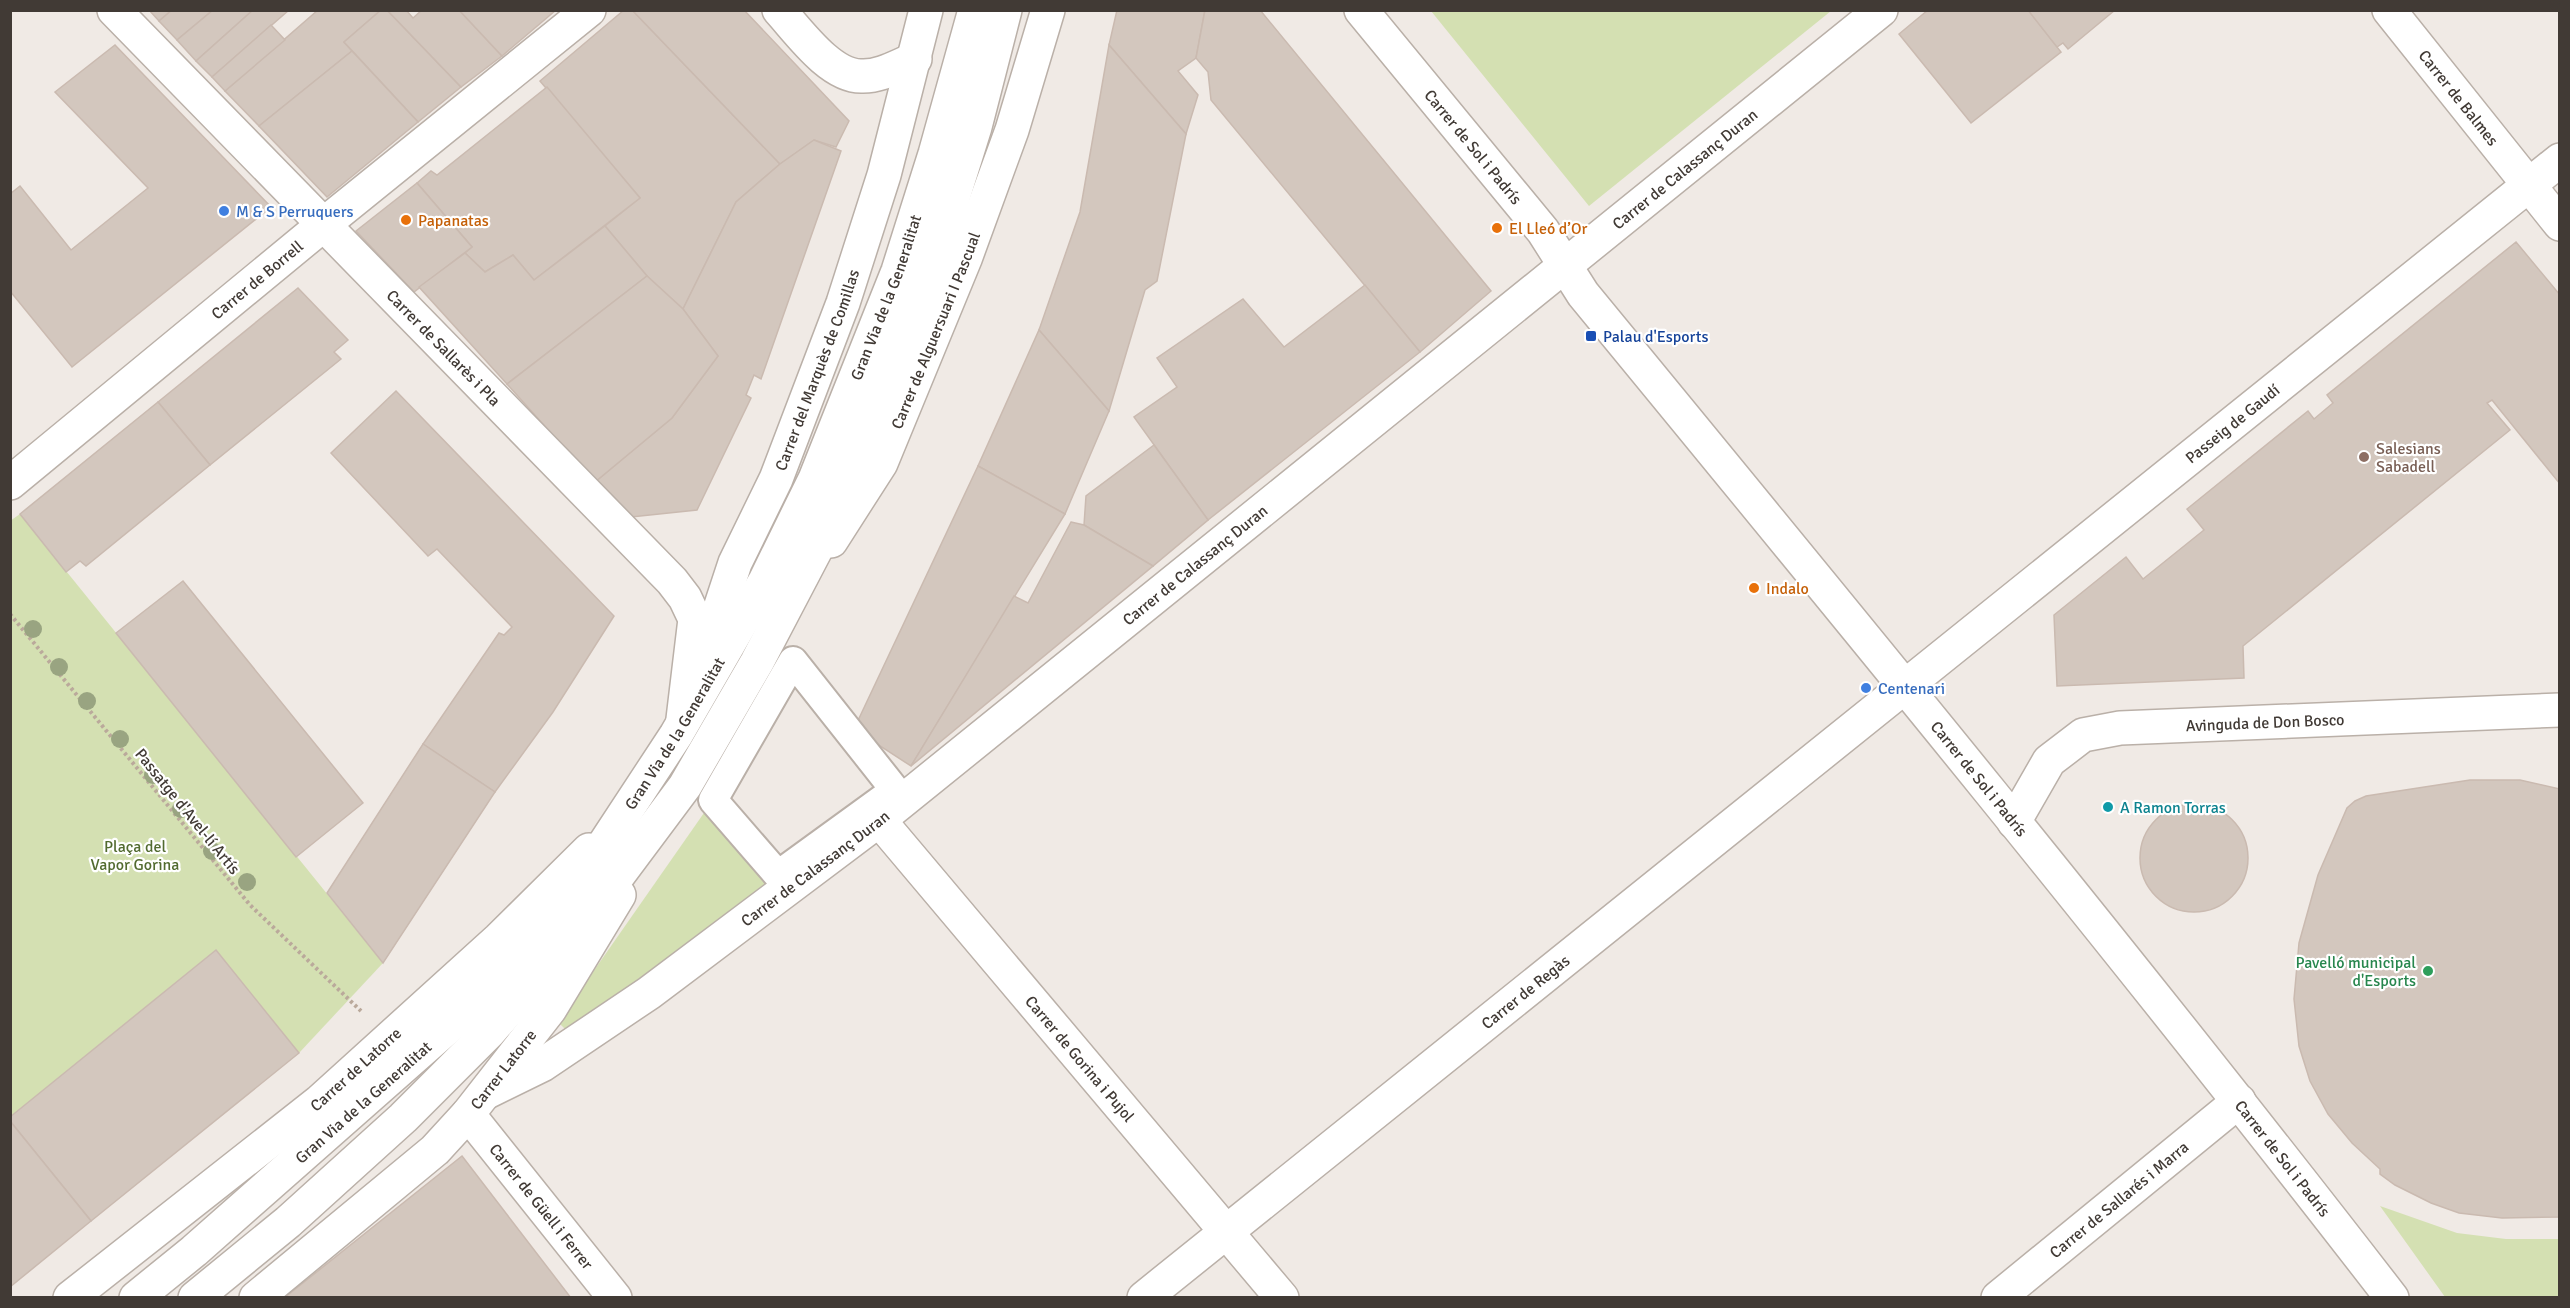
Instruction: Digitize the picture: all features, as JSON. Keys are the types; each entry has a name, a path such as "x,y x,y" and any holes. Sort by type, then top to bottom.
{"street":[{"name":"Carrer de Sallarès i Pla","path":"114,10 672,581 685,598 695,619 683,719"},
{"name":"Carrer de Borrell","path":"10,483 323,225 590,10"},
{"path":"779,10 823,57 839,70 861,76 883,72 915,59"},
{"name":"Carrer del Marquès de Comillas","path":"683,719 735,563 776,479 843,303 884,175 926,10"},
{"name":"Gran Via de la Generalitat","path":"136,1298 194,1251 498,983 569,895 676,735 683,719 765,581 815,479 898,271 935,154 975,10"},
{"name":"Gran Via de la Generalitat","path":"195,1298 306,1206 403,1118 489,1032 570,940 685,786 729,714 824,534 888,383 950,207 975,127 1005,10"},
{"name":"Carrer de Alguersuari I Pascual","path":"774,628 881,463 969,248 1012,130 1048,10"},
{"name":"Carrer de Sol i Padrís","path":"1361,10 1543,231 1583,294 1906,686 2239,1101 2392,1298"},
{"name":"Carrer de Calassanç Duran","path":"478,1103 542,1065 649,993 879,819 1881,10"},
{"name":"Carrer de Balmes","path":"2389,10 2559,224"},
{"name":"Passeig de Gaudí","path":"1906,686 2559,160"},
{"path":"793,661 895,790 777,875 713,800 793,661"},
{"name":"Carrer de Regàs","path":"1144,1298 1906,686"},
{"name":"Avinguda de Don Bosco","path":"2014,822 2049,761 2083,735 2120,728 2559,710"},
{"name":"Carrer Latorre","path":"256,1298 435,1149 478,1103 550,1009 685,786"},
{"name":"Carrer de Latorre","path":"69,1298 319,1102 499,939 622,817"},
{"name":"Carrer de Gorina i Pujol","path":"879,819 1282,1298"},
{"name":"Carrer de Sallarés i Marra","path":"1998,1298 2239,1101"},
{"name":"Carrer de Güell i Ferrer","path":"478,1103 615,1298"}],"path":[{"name":"Passatge d'Avel-lí Artís","path":"10,614 250,905 361,1011"}],"green space":[{"path":"1431,11 1831,11 1589,206"},
{"name":"Plaça del Vapor Gorina","path":"20,514 383,963 299,1053 11,1117 10,521"},
{"path":"713,800 778,875 569,1033 558,1022"},
{"path":"2380,1206 2457,1233 2506,1239 2559,1239 2559,1297 2445,1297"}],"building":[{"path":"149,10 172,10 159,21"},
{"path":"172,10 213,10 177,40 159,21"},
{"path":"213,10 253,10 196,61 177,40"},
{"path":"253,10 289,10 212,77 196,61"},
{"path":"318,10 381,10 344,42 352,51 259,126 225,91"},
{"path":"381,10 387,10 461,87 418,122 344,42"},
{"path":"387,10 406,10 413,18 422,10 459,10 502,56 461,87"},
{"path":"459,10 556,10 502,56"},
{"path":"624,10 633,11 780,164 736,202 683,309 647,276 605,226 640,198 540,81"},
{"path":"744,10 849,121 836,147 814,140 780,164 633,11"},
{"path":"1117,10 1205,10 1196,58 1178,71 1198,95 1186,134 1109,45"},
{"path":"1205,10 1260,10 1491,291 1420,352 1211,100 1208,72 1196,58"},
{"path":"1928,10 2028,10 2061,52 1971,123 1899,34"},
{"path":"2028,10 2115,10 2068,49 2063,43 2057,47"},
{"path":"271,25 285,40 225,91 212,77"},
{"path":"115,45 271,207 72,367 10,291 10,194 20,186 71,250 148,188 55,92"},
{"path":"1109,45 1186,134 1157,281 1145,290 1109,411 1039,330 1080,212"},
{"path":"352,51 418,122 327,197 259,126"},
{"path":"547,87 640,198 534,280 513,255 485,272 465,253 472,247 417,183 431,171 437,175"},
{"path":"814,140 841,151 761,379 754,375 746,395 751,398 697,510 631,517 595,482 672,418 718,356 683,309 736,202 780,164"},
{"path":"417,183 472,247 414,292 356,231"},
{"path":"605,226 647,276 507,384 419,287 465,253 485,272 513,255 534,280"},
{"name":"Salesians Sabadell","path":"2516,242 2560,295 2560,484 2492,400 2487,403 2510,430 2243,646 2244,678 2057,686 2054,615 2126,557 2143,579 2204,530 2187,509 2308,411 2314,419 2333,403 2327,395"},
{"path":"647,276 683,309 718,356 672,418 595,482 507,384"},
{"path":"1365,285 1420,352 1208,520 1134,417 1177,387 1157,358 1243,299 1284,347"},
{"path":"298,288 348,340 334,352 341,359 210,465 158,402"},
{"path":"1039,330 1109,411 1065,514 978,466"},
{"path":"396,391 614,616 553,712 495,792 423,744 499,633 504,635 512,627 437,549 428,556 331,453"},
{"path":"158,402 210,465 86,566 80,561 66,572 20,514"},
{"path":"1154,445 1208,520 1153,566 1084,525 1086,496"},
{"path":"978,466 1065,514 911,766 854,729"},
{"path":"1071,522 1084,525 1153,566 911,766 1014,596 1028,603"},
{"path":"183,581 363,803 296,857 116,633"},
{"path":"423,744 495,792 383,963 327,893"},
{"name":"Pavelló municipal d'Esports","path":"2470,780 2520,780 2560,789 2560,1217 2502,1218 2459,1213 2431,1203 2395,1185 2380,1174 2380,1169 2352,1143 2328,1114 2310,1081 2299,1046 2294,999 2299,943 2318,875 2347,808 2366,796"},
{"path":"2194,804 2215,808 2232,820 2244,837 2248,858 2244,879 2232,896 2215,908 2194,912 2173,908 2156,896 2144,879 2140,858 2144,837 2156,820 2173,808"},
{"path":"216,950 299,1053 91,1221 10,1121 10,1117"},
{"path":"10,1121 91,1221 10,1287"},
{"path":"462,1156 571,1298 284,1298"}],"place":[{"name":"M & S Perruquers","path":"224,211"},
{"name":"Papanatas","path":"406,220"},
{"name":"El Lleó d’Or","path":"1497,228"},
{"name":"Palau d'Esports","path":"1591,336"},
{"name":"Salesians Sabadell","path":"2364,457"},
{"name":"Indalo","path":"1754,588"},
{"name":"Centenari","path":"1866,688"},
{"name":"A Ramon Torras","path":"2108,807"},
{"name":"Pavelló municipal d'Esports","path":"2428,971"}]}
